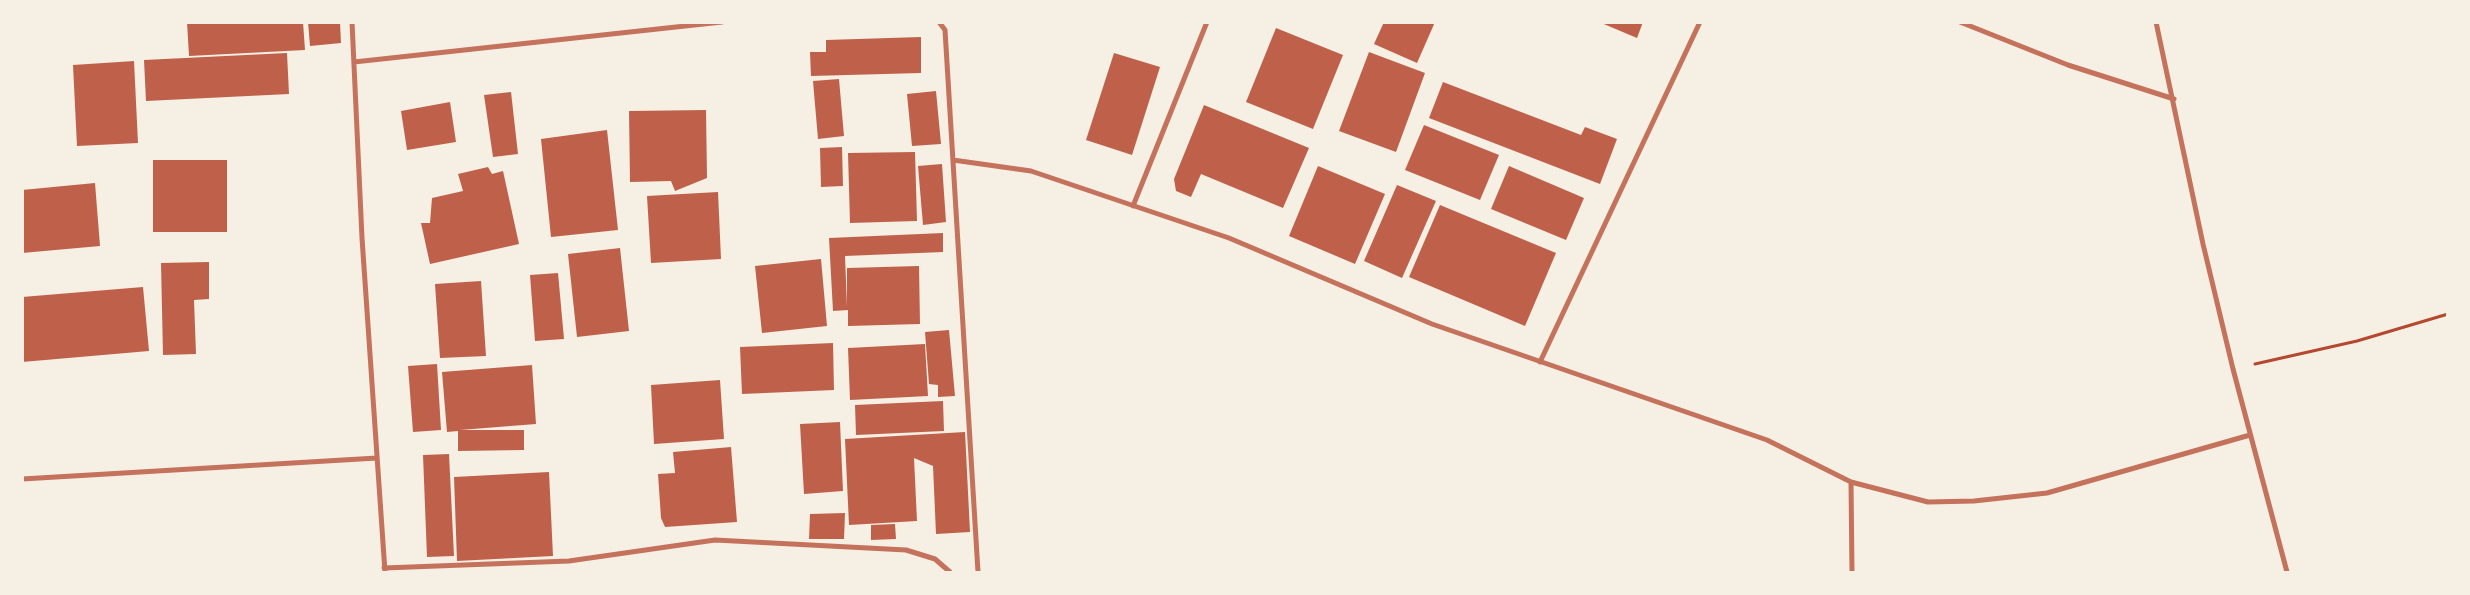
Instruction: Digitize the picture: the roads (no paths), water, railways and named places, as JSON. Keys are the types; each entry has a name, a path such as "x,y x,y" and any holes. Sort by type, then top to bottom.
{"street":[{"path":"352,22 362,238 384,570 569,561 715,540 906,550 935,559 950,572"},
{"path":"354,62 722,22"},
{"path":"939,22 945,30 978,572"},
{"path":"1132,206 1207,22"},
{"path":"1540,362 1700,22"},
{"path":"1960,22 2068,64 2174,99"},
{"path":"2156,22 2174,99 2203,244 2233,370 2287,572"},
{"path":"954,160 1031,171 1229,238 1432,324 1767,440 1851,482 1928,502 1974,501 2047,493 2250,434"},
{"path":"22,479 377,458"},
{"path":"1851,482 1852,572"}]}
